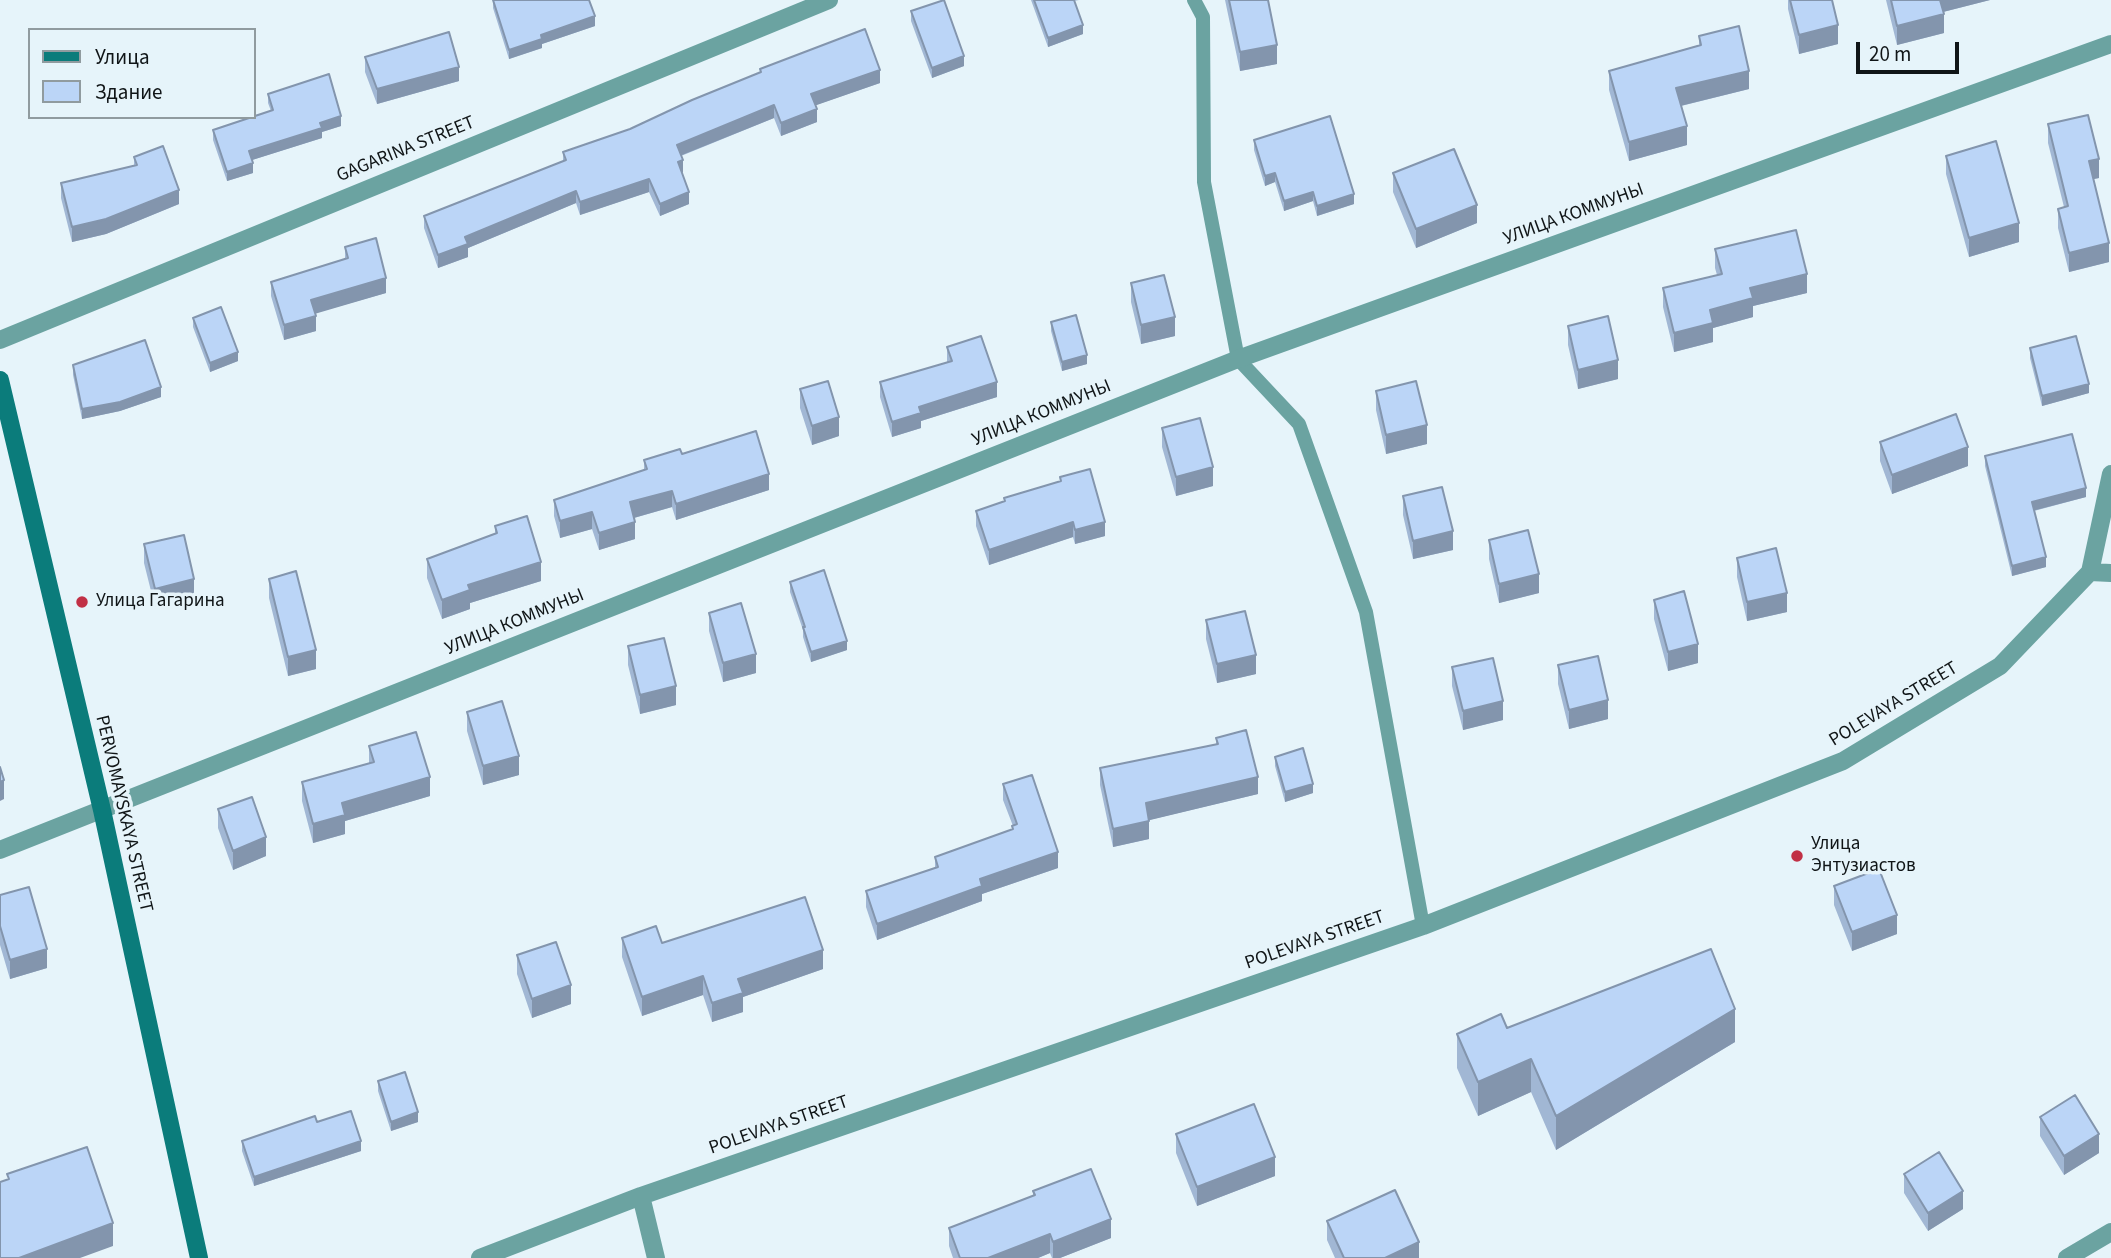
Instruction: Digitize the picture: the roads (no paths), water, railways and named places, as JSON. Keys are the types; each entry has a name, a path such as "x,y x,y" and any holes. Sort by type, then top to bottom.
{"main road":[{"name":"PERVOMAYSKAYA STREET","path":"0,380 102,810 199,1258"}],"street":[{"name":"GAGARINA STREET","path":"0,340 829,0"},
{"name":"УЛИЦА КОММУНЫ","path":"0,850 1238,359 2111,44"},
{"path":"2111,474 2090,572 2111,573"},
{"name":"POLEVAYA STREET","path":"480,1258 641,1196 1423,926 1843,761 2000,666 2090,572"},
{"path":"641,1196 656,1258"},
{"path":"2067,1258 2111,1233"}],"lane":[{"path":"1194,0 1203,17 1204,182 1238,359 1299,424 1366,611 1423,926"}],"place":[{"name":"Улица Гагарина","path":"82,602"},
{"name":"Улица Энтузиастов","path":"1797,856"}]}
